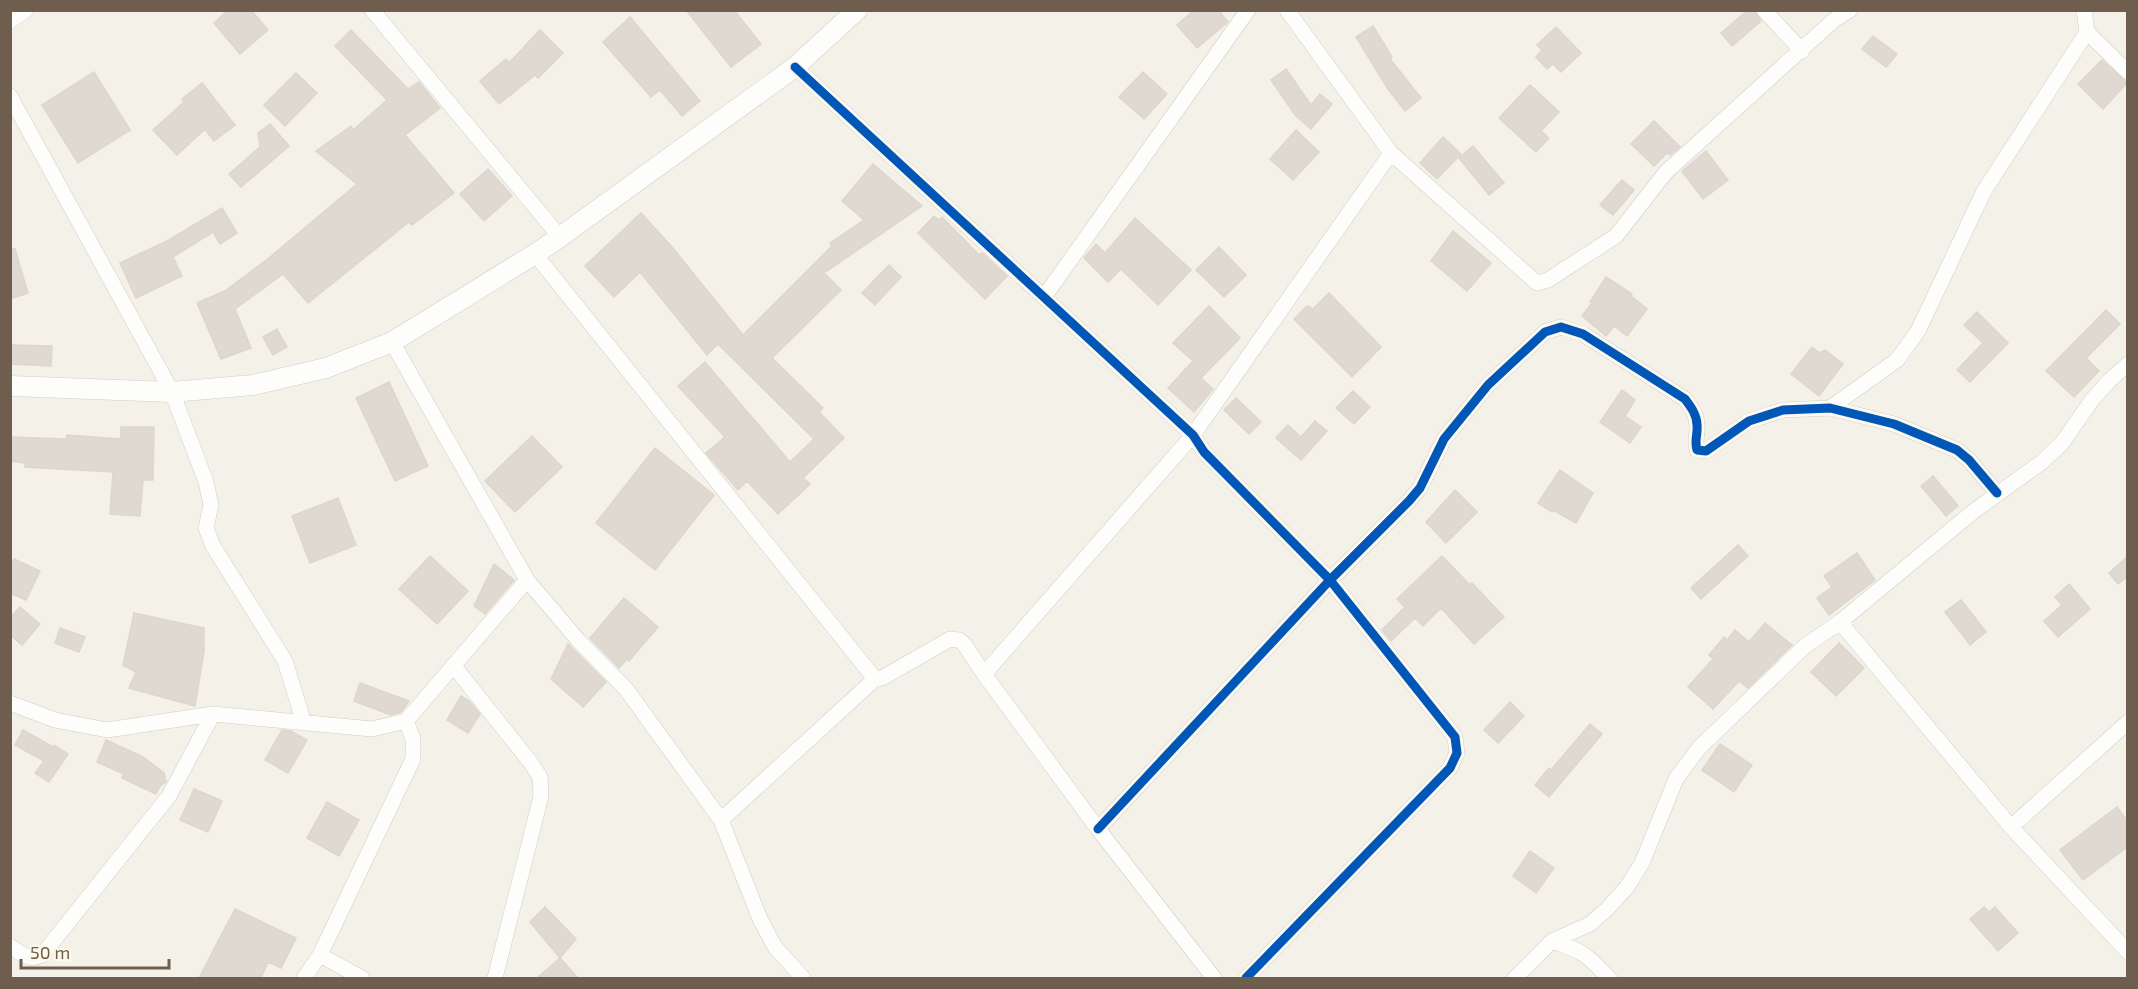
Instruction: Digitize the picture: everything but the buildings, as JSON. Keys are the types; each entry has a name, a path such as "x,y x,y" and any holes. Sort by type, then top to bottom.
{"street":[{"path":"10,21 26,10"},
{"path":"372,10 560,237"},
{"path":"10,386 172,392 254,385 326,368 392,342 560,237 795,67 857,10"},
{"path":"1044,297 1248,10"},
{"path":"1287,10 1391,153 1526,275 1538,283 1548,280 1616,236 1666,172 1834,20 1850,10"},
{"path":"1764,10 1802,51"},
{"path":"2084,10 2087,32 2127,72"},
{"path":"1830,408 1897,360 1918,331 1984,191 2087,32"},
{"path":"795,67 1193,435 1204,452 1330,580 1455,738 1457,753 1450,768 1246,978"},
{"path":"10,96 172,392 206,483 211,505 206,528 213,546 285,661 304,723"},
{"path":"984,674 1193,435 1391,153"},
{"path":"535,254 875,679"},
{"path":"1098,829 1330,580 1420,488 1444,439 1488,385 1545,332 1561,327 1584,334 1685,399 1693,410 1697,426 1695,441 1697,450 1706,451 1749,421 1783,410 1830,408 1894,424 1957,450 1969,460 1997,494"},
{"path":"392,342 527,580 578,640 626,689 721,820 760,919 775,947 796,976"},
{"path":"1515,978 1552,941 1590,924 1627,887 1642,863 1676,779 1699,748 1805,646 1840,622 1997,494 2042,462 2062,443 2092,400 2127,364"},
{"path":"10,703 55,720 107,730 213,714 372,729 406,721 527,580"},
{"path":"1840,622 2011,827 2127,952"},
{"path":"721,820 875,679 882,678 950,639 959,640 1098,829 1214,978"},
{"path":"453,665 540,777 541,796 495,978"},
{"path":"10,946 35,959 42,955 169,796 213,714"},
{"path":"304,978 320,955 413,759 413,739 406,721"},
{"path":"2011,827 2127,722"},
{"path":"1552,941 1578,949 1609,978"},
{"path":"320,955 362,978"}],"cycle path":[{"path":"795,67 1193,435 1204,452 1330,580 1455,737 1457,753 1450,768 1246,978"},
{"path":"1098,829 1330,580 1409,501 1420,488 1444,439 1488,385 1545,332 1561,327 1583,334 1685,399 1696,418 1697,450 1706,451 1749,421 1783,410 1830,408 1894,424 1957,450 1969,460 1997,493"}]}
